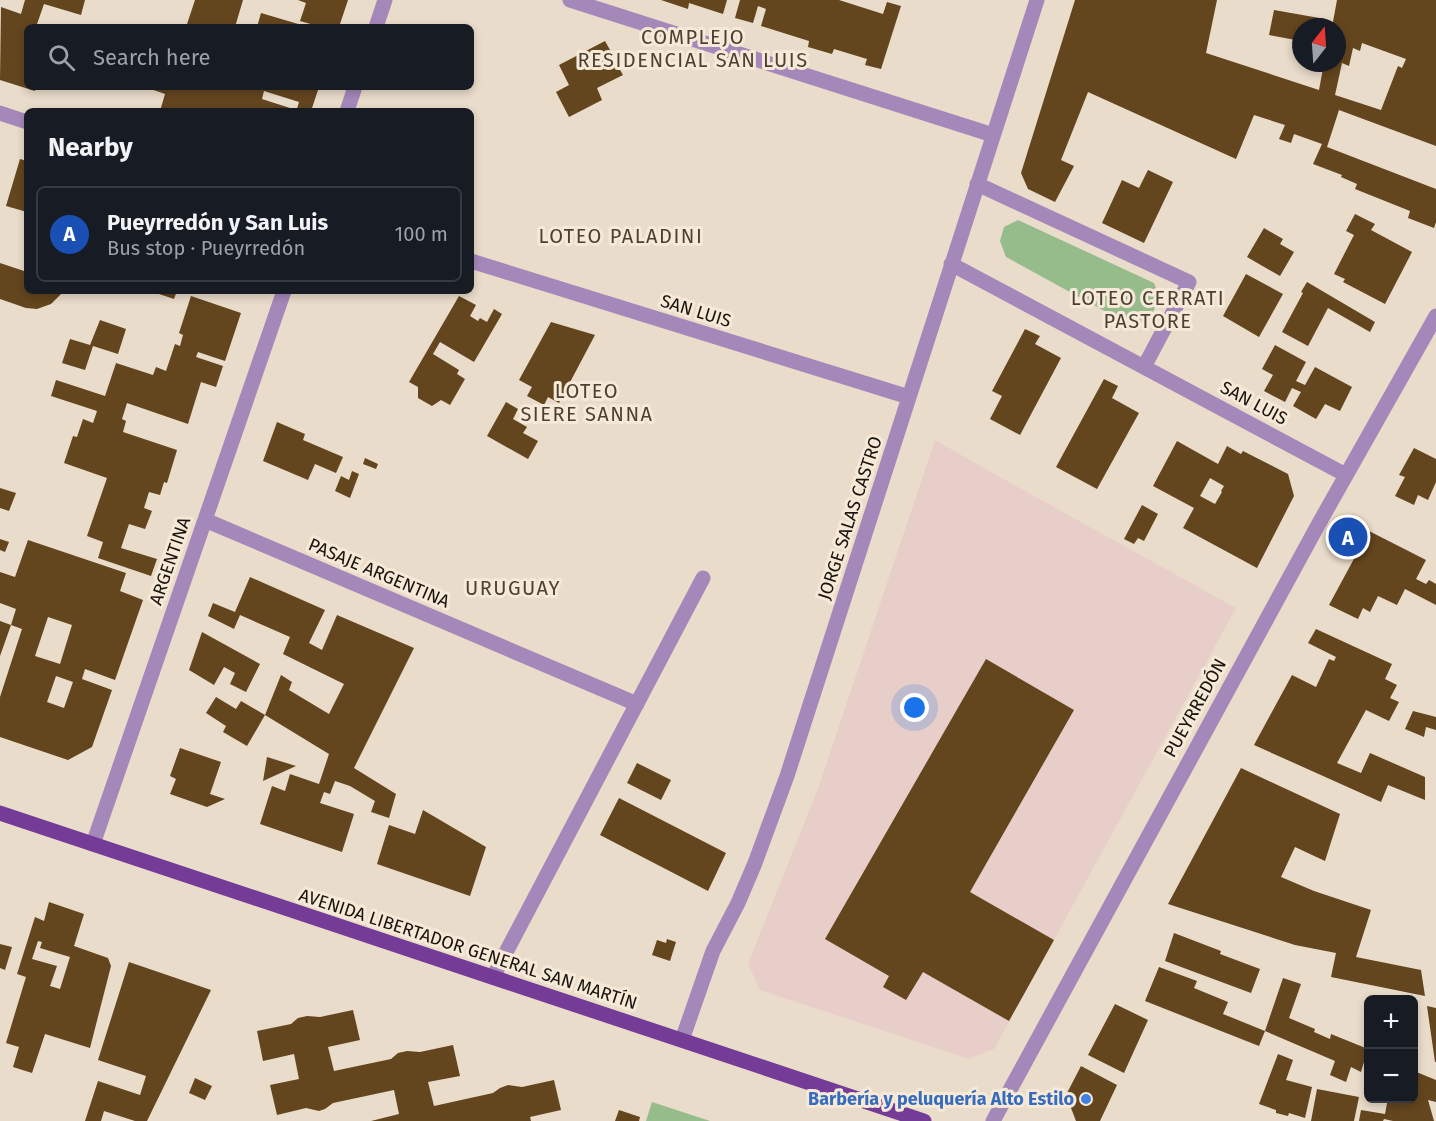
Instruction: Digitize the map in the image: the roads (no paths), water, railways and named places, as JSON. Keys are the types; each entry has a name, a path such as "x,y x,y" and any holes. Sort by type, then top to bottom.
{"main road":[{"name":"AVENIDA LIBERTADOR GENERAL SAN MARTÍN","path":"0,813 924,1121"}],"street":[{"path":"377,24 385,0"},
{"path":"570,0 993,135"},
{"name":"JORGE SALAS CASTRO","path":"682,1040 713,951 738,903 755,863 787,776 1036,0"},
{"path":"348,108 354,90"},
{"path":"0,114 24,121"},
{"path":"977,184 1190,282 1143,367"},
{"name":"SAN LUIS","path":"474,262 909,398"},
{"name":"SAN LUIS","path":"951,264 1346,475"},
{"name":"ARGENTINA","path":"93,844 283,294"},
{"name":"PUEYRREDÓN","path":"993,1121 1346,475 1436,316"},
{"name":"PASAJE ARGENTINA","path":"205,520 637,704"},
{"path":"493,977 703,578"}],"place":[{"name":"Pueyrredón y San Luis","path":"1348,537"},
{"name":"Barbería y peluquería Alto Estilo","path":"1086,1099"}],"district":[{"name":"COMPLEJO RESIDENCIAL SAN LUIS","path":"693,48"},
{"name":"LOTEO PALADINI","path":"621,236"},
{"name":"LOTEO CERRATI PASTORE","path":"1148,310"},
{"name":"LOTEO SIERE SANNA","path":"587,402"},
{"name":"URUGUAY","path":"513,588"}]}
